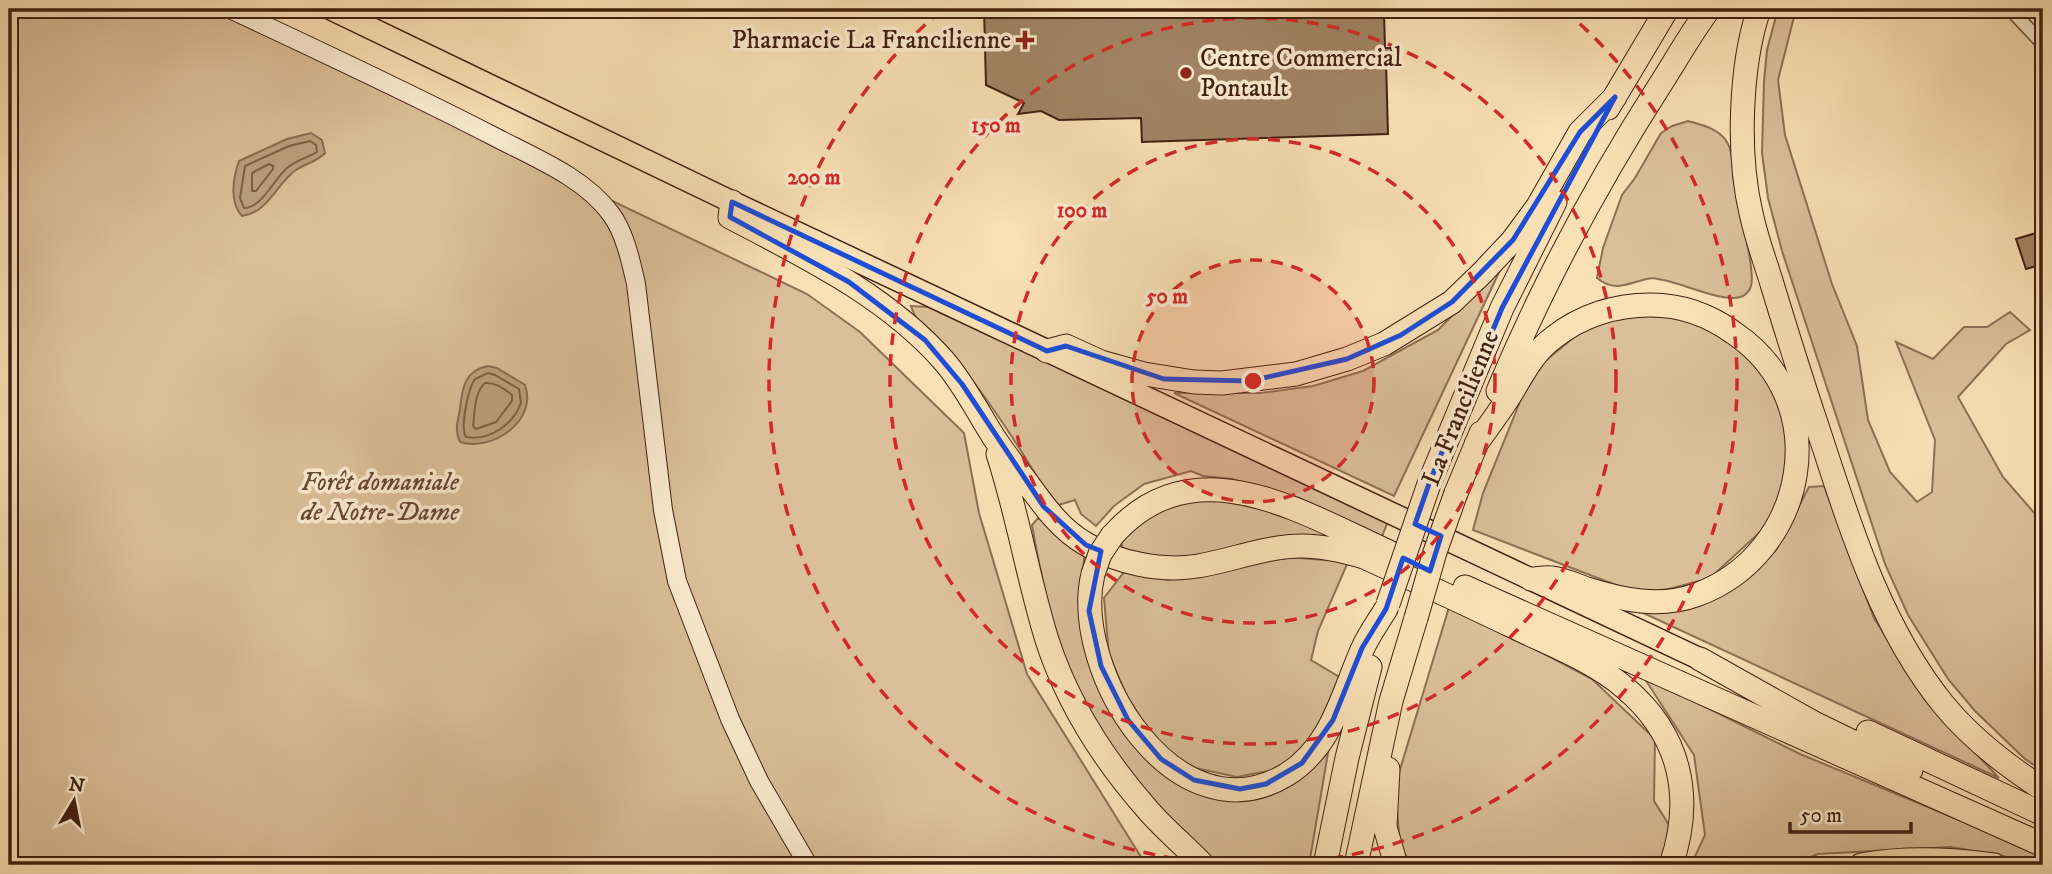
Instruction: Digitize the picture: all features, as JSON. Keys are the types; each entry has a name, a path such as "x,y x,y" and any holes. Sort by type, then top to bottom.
{"highway":[{"name":"La Francilienne","path":"1325,865 1350,745 1387,606 1430,481 1507,297 1571,173 1667,9"},
{"name":"La Francilienne","path":"1356,865 1391,701 1435,552 1476,444 1525,326 1559,256 1639,118 1709,9"},
{"path":"1759,9 1749,49 1742,120 1750,212 1801,378 1871,581 1914,663 1943,705 1979,741 2018,773 2043,789"},
{"path":"1047,351 1066,346 1101,362 1144,374 1194,382 1222,383 1307,372 1384,344 1452,302 1513,240 1538,205 1580,132 1615,97"},
{"path":"732,202 730,217 849,282 925,340 961,384 992,435 1044,507 1060,525 1086,545 1120,559 1158,566 1195,567 1275,548 1302,546 1343,551 1364,557 1460,602 1601,671 1624,687 1644,705 1658,723 1675,757 1680,776 1683,821 1671,865"},
{"path":"1476,444 1513,391 1527,365 1551,339 1577,320 1594,313 1634,305 1682,308 1723,324 1748,342 1769,364 1787,395 1796,436 1795,483 1782,519 1766,546 1737,572 1696,595 1677,600 1648,602 1621,598 1553,578 1531,579"},
{"path":"992,435 1015,509 1048,641 1064,682 1084,721 1119,775 1149,812 1203,865"},
{"path":"1387,606 1363,648 1334,720 1310,755 1284,776 1266,784 1240,789 1194,780 1161,759 1144,741 1118,704 1101,666 1089,611 1093,575 1100,554 1112,536 1140,508 1177,492 1220,489 1238,492 1335,527 2043,845"},
{"path":"1700,659 1826,712 2043,814"},
{"path":"1700,659 1814,723 2043,834"},
{"path":"1382,743 1388,772 1385,827 1396,865"},
{"path":"1861,865 1880,862 1948,861 1994,865"}],"main road":[{"path":"331,9 732,202 1700,659"}],"street":[{"path":"230,9 351,65 554,168 593,195 613,216 630,258 636,284 663,510 677,581 730,719 759,781 808,865"},
{"path":"2010,9 2043,44"}],"highlighted area":[{"path":"1615,97 1502,308 1430,481 1415,524 1441,536 1430,571 1403,558 1386,609 1362,648 1333,720 1302,763 1266,784 1240,789 1194,780 1161,759 1128,720 1101,666 1089,611 1101,551 1086,545 1044,507 962,384 925,340 849,282 730,217 732,202 1047,351 1066,346 1164,379 1250,381 1347,359 1401,335 1452,302 1513,240 1580,132"}],"green space":[{"name":"Forêt domaniale de Notre-Dame","path":"31,9 211,9 807,294 860,332 964,433 979,513 1027,674 1146,865 9,865 9,13"},
{"path":"1417,9 1557,9 1566,17 1418,16"},
{"path":"1778,9 1796,9 1778,80 1785,135 1832,284 1857,346 1868,420 1890,472 1917,502 1932,492 1935,440 1896,342 1933,359 1964,327 1987,327 2010,312 2030,330 2006,344 1958,397 2003,477 2043,523 2043,771 2025,759 1975,711 1948,679 1908,615 1885,564 1782,251 1768,198 1762,153 1764,81 1767,50"},
{"path":"1688,121 1716,131 1730,148 1752,278 1751,286 1742,296 1723,297 1655,278 1616,286 1597,278 1603,248 1622,195 1661,133"},
{"path":"1502,266 1394,496 1174,393 1260,393 1313,386 1363,371 1438,330"},
{"path":"911,306 928,307 1388,521 1381,539 1299,498 1232,479 1203,476 1191,471 1144,484 1114,506 1096,526 1081,514 1075,500 1055,506 987,401 956,360 920,324"},
{"path":"1628,315 1688,318 1736,345 1769,379 1786,418 1788,466 1771,522 1710,578 1654,593 1629,590 1473,530 1483,493 1532,372 1584,329"},
{"path":"1824,486 1874,618 1926,700 1999,778 1641,612 1709,601 1751,576 1776,550 1809,487"},
{"path":"1233,496 1365,546 1178,559 1124,551 1120,540 1171,500"},
{"path":"1038,518 1085,551 1081,585 1152,759 1265,791 1303,777 1328,753 1309,865 1218,865 1185,834 1124,766 1085,705 1064,656 1048,604 1032,525"},
{"path":"1288,557 1348,562 1318,631 1311,660 1341,678 1316,734 1283,768 1237,777 1191,767 1156,742 1127,696 1109,656 1104,598 1124,572 1168,580"},
{"path":"1450,604 1592,679 1655,739 1654,801 1671,828 1662,865 1411,865 1400,845 1395,786"},
{"path":"1643,676 1800,754 2043,855 2043,863 1951,847 1818,854 1790,865 1691,865 1705,835 1694,755"}],"water":[{"path":"311,133 322,140 325,153 289,176 259,210 242,216 234,197 239,161 287,139"},
{"path":"488,366 497,368 525,385 525,410 519,421 498,438 473,444 460,442 457,426 466,381 474,371"}],"building":[{"name":"Centre Commercial Pontault","path":"984,9 1249,9 1249,17 1384,12 1385,48 1391,48 1392,61 1386,61 1388,134 1142,142 1141,118 1059,120 1041,111 1018,114 1024,103 986,85"},
{"path":"2043,231 2043,264 2026,269 2016,239"}],"place":[{"name":"Pharmacie La Francilienne","path":"1025,40"},
{"name":"Centre Commercial Pontault","path":"1186,73"}]}
